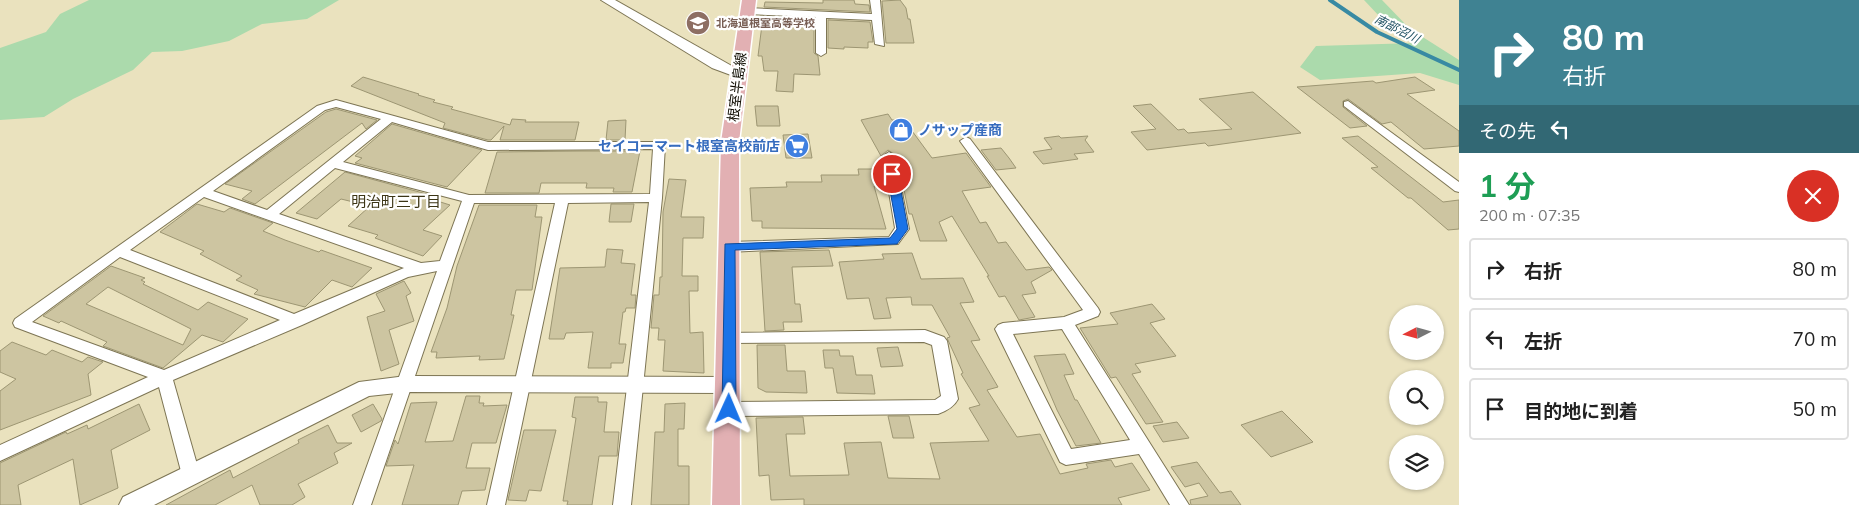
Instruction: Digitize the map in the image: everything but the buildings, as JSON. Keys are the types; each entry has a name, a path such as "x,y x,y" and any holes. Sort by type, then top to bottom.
{"main road":[{"name":"根室半島線","path":"726,505 730,385 730,142 748,6"}],"street":[{"path":"607,0 717,66 739,74"},
{"path":"875,0 880,44"},
{"path":"748,6 821,15 877,18"},
{"path":"821,15 821,53"},
{"path":"164,377 20,323 48,301 321,108 336,103 488,146 659,146 656,198 622,505"},
{"path":"1348,104 1459,188"},
{"path":"270,214 390,119"},
{"path":"966,141 1093,312 1066,323 1003,328 1066,457 1143,446"},
{"path":"729,247 893,242 902,229 889,156"},
{"path":"335,164 469,199 656,198"},
{"path":"204,192 420,268"},
{"path":"359,502 406,384 469,199"},
{"path":"496,505 520,385 562,199"},
{"path":"119,251 297,321"},
{"path":"0,453 164,377 297,321 403,273 420,268 447,265"},
{"path":"1066,323 1180,505"},
{"path":"729,337 925,336 939,341 950,399 938,407 729,409"},
{"path":"164,377 191,475"},
{"path":"131,505 366,388 406,384 730,385"}],"green space":[{"path":"89,0 339,0 307,19 262,24 229,41 182,51 152,52 133,70 73,99 44,117 0,120 0,48 46,32 60,14"},
{"path":"1364,0 1382,0 1410,29 1459,60 1459,85 1420,73 1320,80 1300,67 1316,46 1415,43 1380,17"}],"waterway":[{"name":"南部沼川","path":"1330,0 1377,32 1459,70"}],"place":[{"name":"北海道根室高等学校","path":"698,23"},
{"name":"ノサップ産商","path":"901,130"},
{"name":"セイコーマート根室高校前店","path":"797,146"}],"district":[{"name":"明治町三丁目","path":"396,202"}],"route":[{"path":"729,409 729,247 893,242 902,229 892,174"}]}
